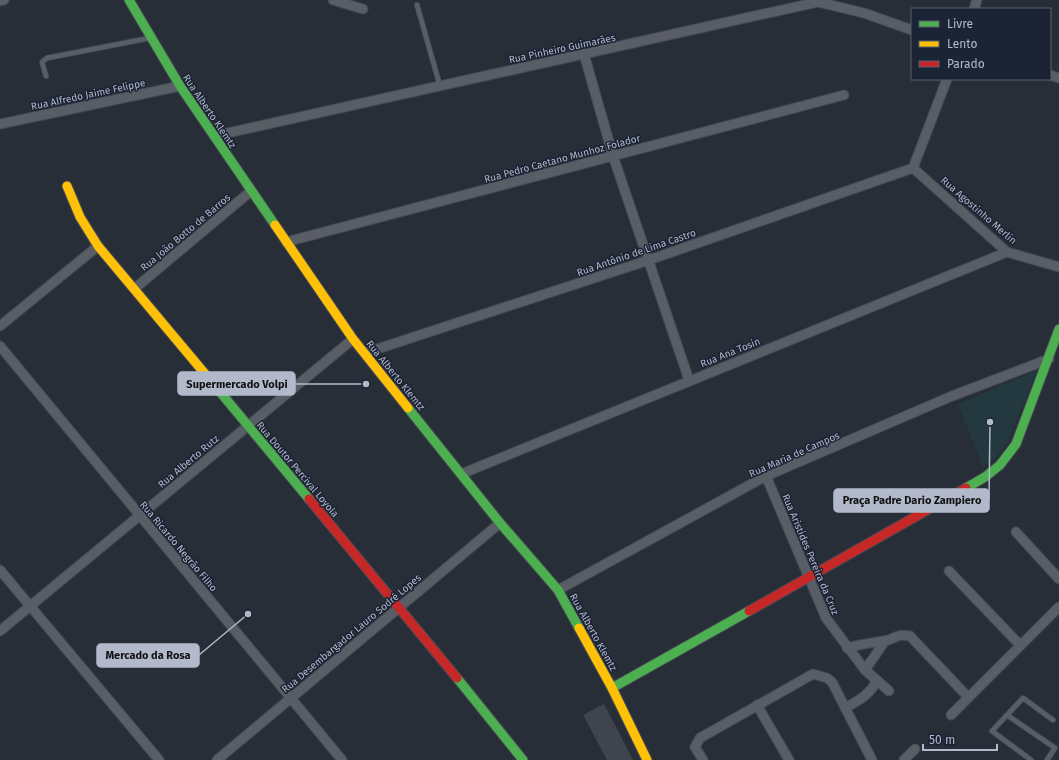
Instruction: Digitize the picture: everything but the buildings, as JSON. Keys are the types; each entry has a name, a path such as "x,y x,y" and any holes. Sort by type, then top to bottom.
{"street":[{"path":"0,1 4,0"},
{"name":"Rua Alberto Klemtz","path":"129,0 180,86 353,339 500,524 558,590 612,688 647,760"},
{"path":"333,0 363,9"},
{"name":"Rua Pinheiro Guimarães","path":"214,136 818,2 864,13 911,30"},
{"path":"584,54 613,156 689,380"},
{"path":"913,168 947,80"},
{"name":"Rua Alfredo Jaime Felippe","path":"0,124 180,86"},
{"name":"Rua Pedro Caetano Munhoz Folador","path":"286,242 844,94"},
{"name":"Rua Agostinho Merlin","path":"913,168 1007,252 1059,267"},
{"name":"Rua Antônio de Lima Castro","path":"365,353 649,260 913,168"},
{"name":"Rua Doutor Percival Loyola","path":"67,186 80,217 98,246 400,607 523,760"},
{"name":"Rua João Botto de Barros","path":"134,289 251,191"},
{"path":"0,326 98,246"},
{"name":"Rua Ana Tosin","path":"461,474 689,380 1007,252"},
{"path":"612,688 986,477 1000,465 1016,444 1059,330"},
{"name":"Rua Alberto Rutz","path":"0,631 353,339"},
{"name":"Rua Ricardo Negrão Filho","path":"0,346 342,760"},
{"name":"Rua Maria de Campos","path":"558,590 766,476 952,396 1049,359"},
{"name":"Rua Aristides Pereira da Cruz","path":"766,476 826,618 847,648 865,670 889,691"},
{"name":"Rua Desembargador Lauro Sodré Lopes","path":"217,760 500,524"},
{"path":"1016,532 1059,579"},
{"path":"0,570 159,760"},
{"path":"949,571 1020,646"},
{"path":"951,715 1059,607"},
{"path":"847,648 870,642 885,641 900,634 910,636 968,697"},
{"path":"865,670 885,641"},
{"path":"703,760 695,747 700,738 813,674 827,678 832,682 872,760"},
{"path":"845,708 858,701 872,690 876,680"},
{"path":"757,705 789,760"},
{"path":"904,760 915,749"}],"lane":[{"path":"417,5 440,86"},
{"path":"46,76 42,62 46,58 152,38"},
{"path":"1031,760 992,731 1023,698 1053,720"},
{"path":"1007,715 1055,748 1048,760"}],"shaded area":[{"path":"1037,370 1008,441 996,458 983,466 958,404"}],"traffic: fast":[{"path":"129,0 180,86 275,225"},
{"path":"966,488 985,477 1000,465 1016,444 1059,329"},
{"path":"211,381 309,499"},
{"path":"408,408 500,523 558,590 579,628"},
{"path":"612,688 749,611"},
{"path":"457,678 523,760"}],"traffic: slow":[{"path":"67,186 80,217 98,246 211,381"},
{"path":"275,225 353,339 408,408"},
{"path":"579,628 612,688 647,760"}],"traffic: jam":[{"path":"749,611 966,488"},
{"path":"309,499 457,678"}],"place":[{"name":"Supermercado Volpi","path":"366,384"},
{"name":"Praça Padre Dario Zampiero","path":"990,422"},
{"name":"Mercado da Rosa","path":"248,614"}]}
